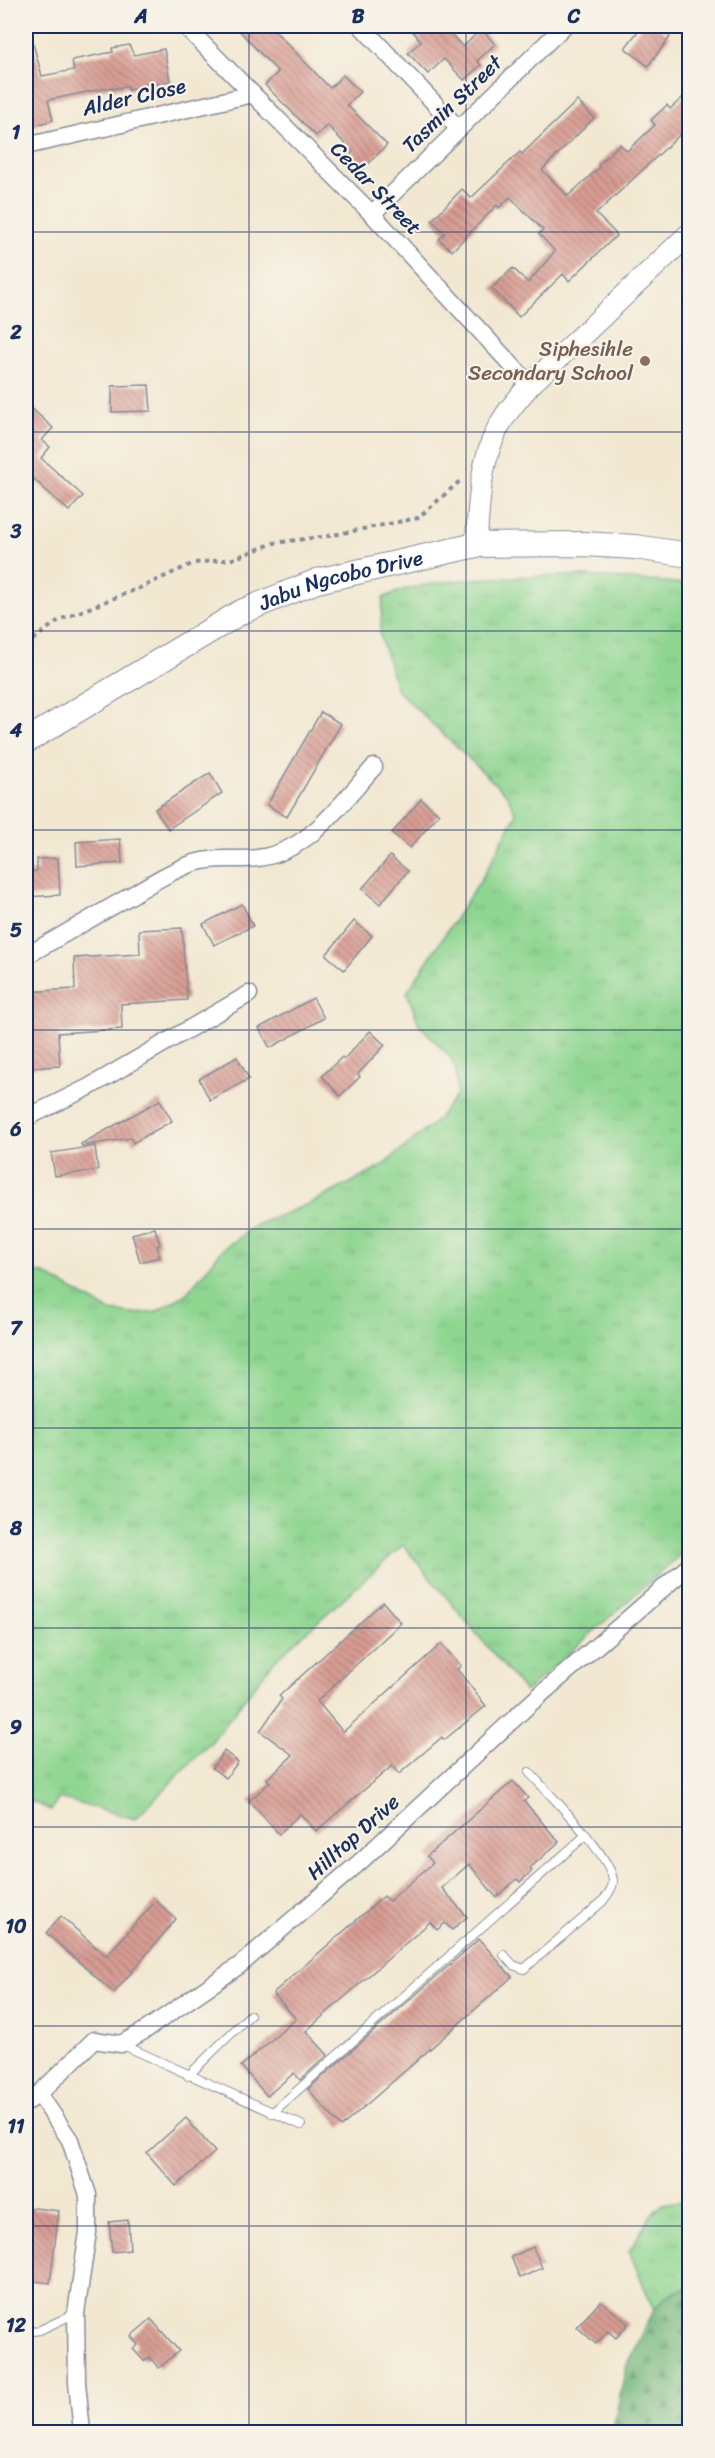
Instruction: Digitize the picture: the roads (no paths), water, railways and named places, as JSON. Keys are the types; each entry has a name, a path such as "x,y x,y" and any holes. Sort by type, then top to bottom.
{"main road":[{"name":"Jabu Ngcobo Drive","path":"26,741 241,612 317,581 476,545 584,544 634,547 690,555"}],"street":[{"name":"Cedar Street","path":"185,26 372,214 530,385"},
{"path":"361,26 458,128"},
{"name":"Tasmin Street","path":"372,214 564,26"},
{"name":"Alder Close","path":"26,146 253,94"},
{"path":"476,545 483,474 497,430 510,408 530,385 690,233"},
{"path":"26,957 162,878 196,863 228,858 256,859 279,855 297,846 320,825 374,767"},
{"path":"26,1118 89,1086 249,994"},
{"name":"Hilltop Drive","path":"121,2044 144,2031 240,1965 361,1862 532,1702 690,1565"},
{"path":"82,2433 77,2382 76,2313 88,2232 88,2195 70,2140 32,2099 94,2040 121,2044"}],"lane":[{"path":"504,1955 513,1965 524,1969 608,1894 613,1882 609,1869 586,1835 529,1772"},
{"path":"272,2113 586,1835"},
{"path":"188,2076 250,2015"},
{"path":"121,2044 301,2125"},
{"path":"26,2332 40,2330 76,2313"}],"place":[{"name":"Siphesihle Secondary School","path":"645,361"}]}
